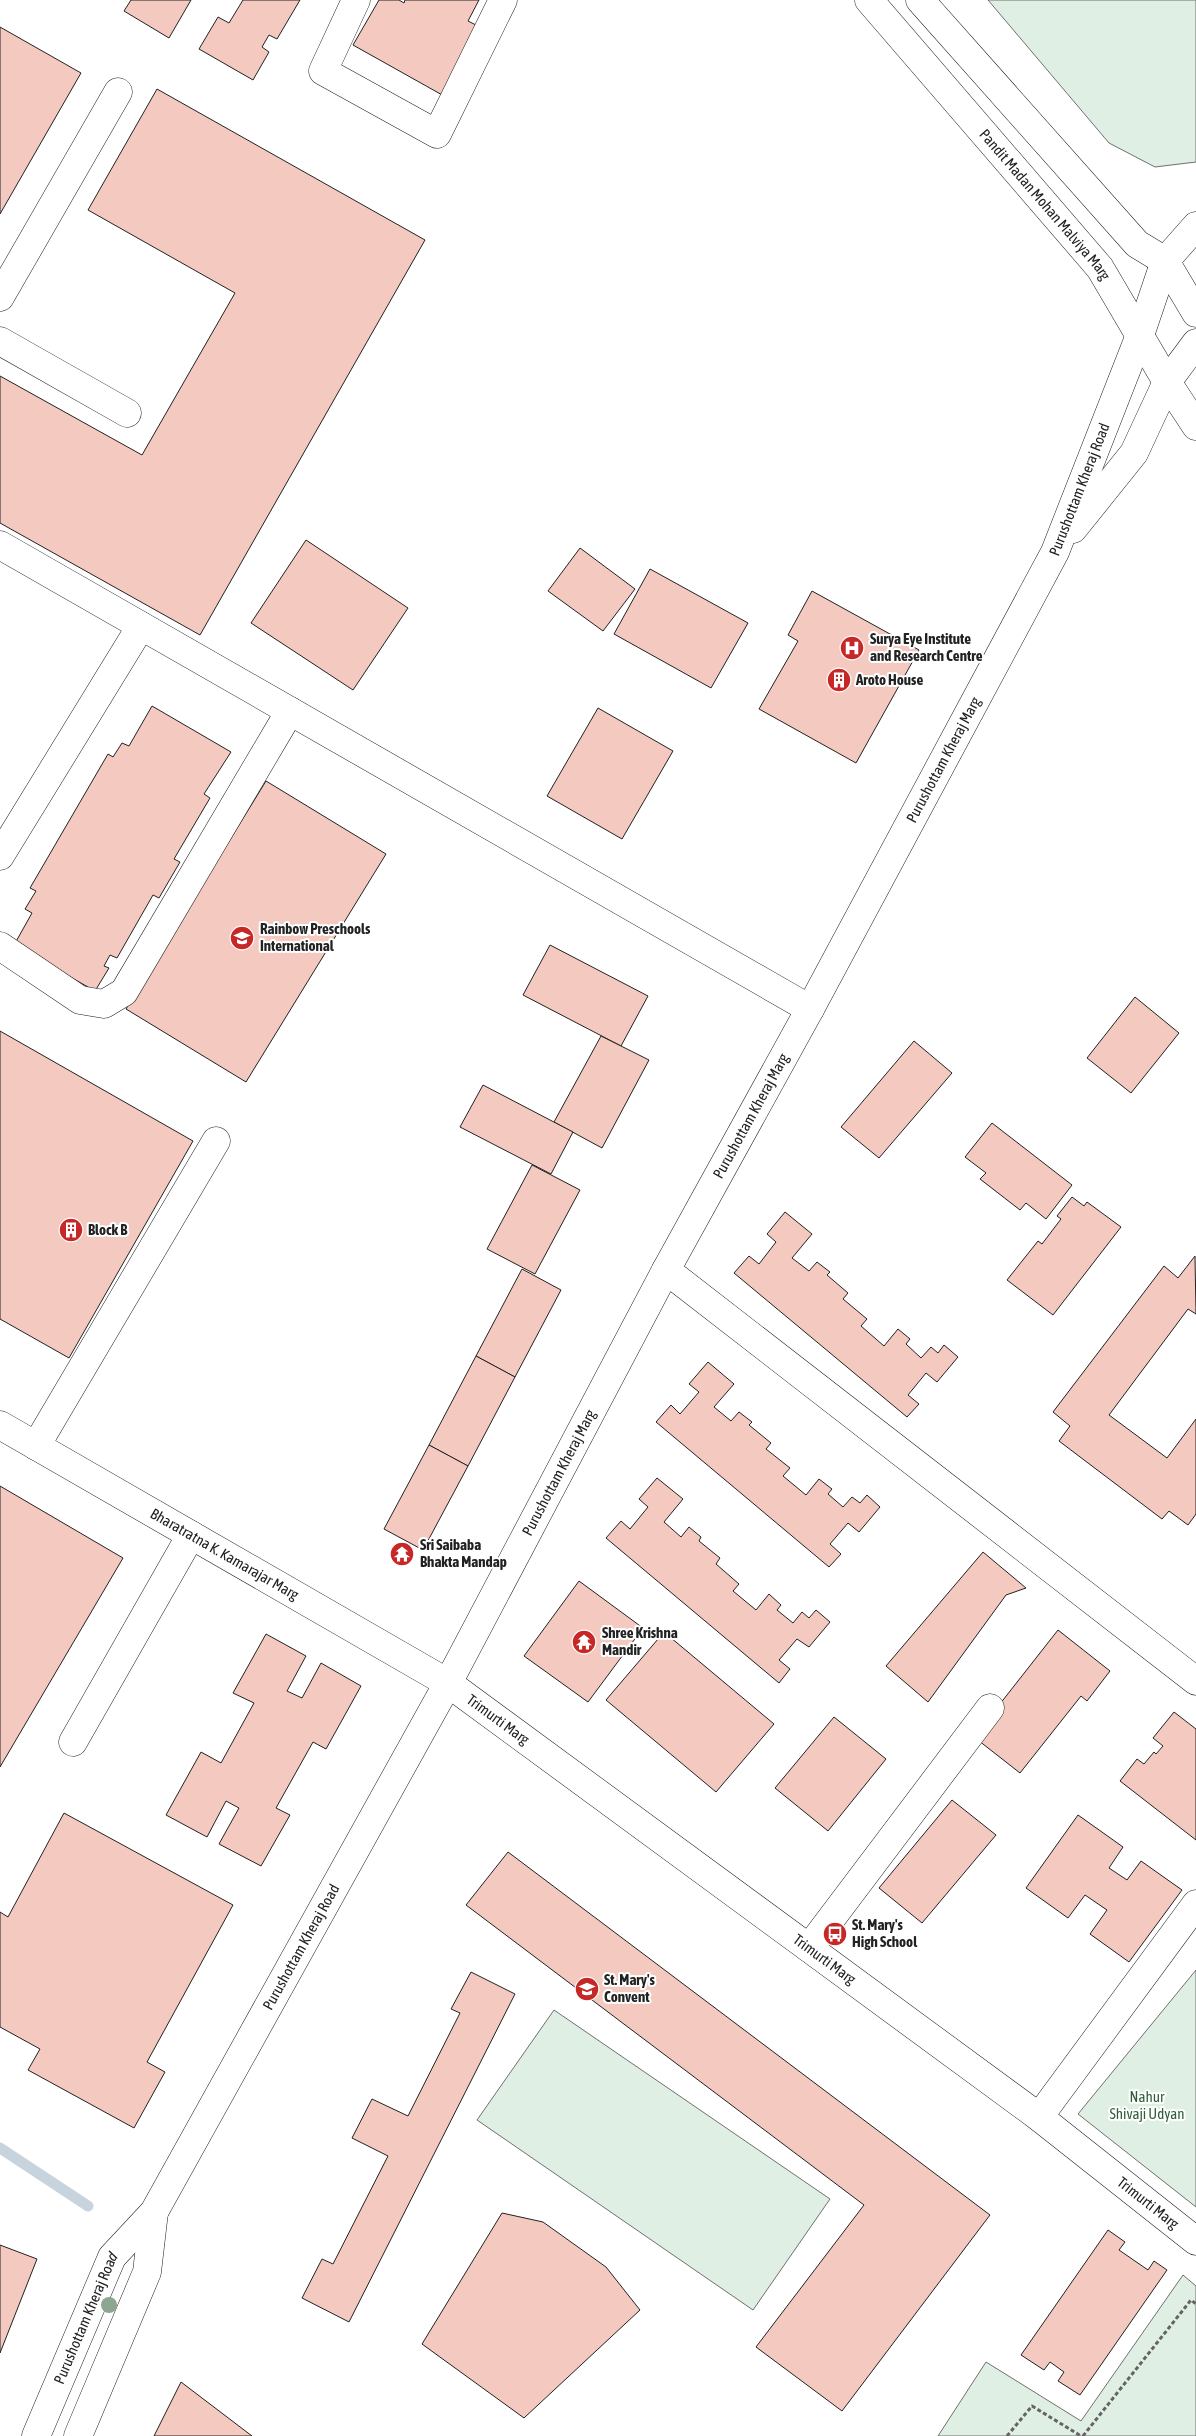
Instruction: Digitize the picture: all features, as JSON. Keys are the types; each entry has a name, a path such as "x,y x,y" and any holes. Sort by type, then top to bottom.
{"street":[{"path":"356,0 323,71 436,134 503,0"},
{"name":"Pandit Madan Mohan Malviya Marg","path":"869,0 1100,268 1167,382 1196,426"},
{"path":"920,0 1137,244 1165,261 1196,313"},
{"path":"0,297 118,92"},
{"name":"Purushottam Kheraj Road","path":"1055,552 1140,335 1165,261 1196,226"},
{"path":"0,341 127,413"},
{"name":"Purushottam Kheraj Road","path":"1055,552 1134,453 1167,382 1196,343"},
{"path":"0,545 810,1009"},
{"name":"Purushottam Kheraj Marg","path":"448,1683 666,1270 810,1009 1055,552"},
{"path":"0,856 141,626"},
{"path":"0,946 80,1000 104,1004 124,992 290,711"},
{"path":"36,1446 216,1141"},
{"path":"666,1270 1196,1682"},
{"name":"Bharatratna K. Kamarajar Marg","path":"0,1425 448,1683"},
{"path":"73,1742 191,1535"},
{"name":"Purushottam Kheraj Road","path":"36,2436 112,2257 154,2212 448,1683"},
{"name":"Trimurti Marg","path":"448,1683 1039,2117 1196,2241"},
{"path":"809,1948 990,1708"},
{"path":"1039,2117 1196,1904"},
{"name":"Purushottam Kheraj Road","path":"78,2436 147,2272 154,2212"},
{"path":"62,2374 98,2389"}],"path":[{"path":"1007,2436 1032,2406 1082,2436 1191,2300 1196,2304"}],"green space":[{"path":"988,0 1196,0 1196,162 1155,167 1109,143"},
{"name":"Nahur Shivaji Udyan","path":"1196,1970 1196,2207 1078,2114"},
{"path":"554,2010 830,2199 753,2310 477,2120"},
{"path":"1183,2275 1196,2286 1196,2436 938,2436 986,2362 1081,2421"}],"building":[{"path":"131,0 191,0 169,38 124,11"},
{"path":"243,0 300,0 277,39 269,35 262,47 269,52 253,80 199,49 218,17 229,23"},
{"path":"379,0 399,0 404,3 405,0 479,0 468,21 476,25 468,40 474,44 444,96 353,45"},
{"path":"0,27 81,73 0,214"},
{"path":"157,89 425,240 200,635 0,523 0,376 142,455 235,293 88,210"},
{"path":"306,540 408,608 353,690 251,623"},
{"path":"580,548 635,589 603,631 548,591"},
{"path":"650,569 748,623 711,688 614,634"},
{"name":"Aroto House","path":"812,591 919,650 856,763 759,709 798,641 788,635"},
{"path":"152,706 231,752 204,794 210,798 174,859 180,862 159,898 153,895 117,958 110,955 104,966 109,968 95,991 14,945 32,913 25,909 36,891 30,888 108,754 113,757 122,743 129,746"},
{"path":"598,708 673,751 622,839 547,796"},
{"path":"266,781 386,854 246,1082 126,1009"},
{"path":"550,945 648,996 621,1046 523,995"},
{"path":"1135,997 1179,1033 1131,1093 1087,1058"},
{"name":"Block B","path":"0,1031 193,1141 69,1358 0,1319"},
{"path":"601,1036 649,1060 602,1148 554,1122"},
{"path":"914,1041 952,1073 879,1158 841,1127"},
{"path":"483,1085 573,1132 551,1174 460,1127"},
{"path":"992,1123 1072,1185 1046,1219 1026,1203 1020,1210 980,1179 986,1173 965,1157"},
{"path":"532,1165 580,1190 535,1274 487,1249"},
{"path":"1072,1197 1084,1206 1087,1202 1121,1227 1053,1315 1007,1280 1038,1241 1042,1244 1061,1219 1057,1216"},
{"path":"785,1212 812,1234 792,1258 809,1271 817,1262 830,1272 827,1275 848,1293 843,1299 867,1319 861,1326 884,1346 898,1329 910,1339 906,1344 921,1358 931,1347 938,1353 944,1345 958,1357 937,1382 926,1373 908,1395 919,1404 907,1417 734,1273 749,1256 759,1264 776,1242 767,1234"},
{"path":"1195,1256 1196,1314 1188,1309 1109,1415 1167,1458 1196,1419 1196,1514 1188,1525 1169,1511 1162,1519 1059,1441 1070,1426 1053,1412 1164,1266 1178,1278"},
{"path":"522,1269 561,1290 515,1377 476,1356"},
{"path":"476,1356 515,1377 468,1466 429,1445"},
{"path":"708,1362 734,1384 714,1407 731,1421 739,1412 752,1422 749,1425 771,1443 766,1449 790,1468 783,1476 806,1495 819,1479 832,1489 828,1494 843,1507 852,1497 860,1503 867,1495 880,1507 859,1532 848,1523 830,1544 841,1554 829,1567 656,1422 671,1405 680,1414 699,1392 689,1384"},
{"path":"429,1445 468,1466 423,1550 384,1529"},
{"path":"657,1478 683,1499 664,1522 681,1537 689,1527 701,1537 699,1541 720,1558 716,1564 739,1584 733,1591 756,1610 769,1594 781,1605 777,1610 793,1623 802,1612 809,1618 816,1610 830,1622 809,1647 797,1639 779,1660 790,1669 779,1683 606,1538 621,1521 630,1529 648,1507 639,1499"},
{"path":"0,1486 123,1558 0,1767"},
{"path":"983,1552 1026,1588 1006,1595 928,1702 886,1666"},
{"name":"Shree Krishna Mandir","path":"579,1581 643,1628 588,1702 524,1656"},
{"path":"1058,1630 1110,1671 1087,1701 1081,1696 1020,1773 974,1737"},
{"path":"664,1632 774,1724 716,1792 606,1700"},
{"path":"266,1634 306,1656 287,1691 302,1698 321,1663 361,1686 326,1749 313,1742 276,1808 290,1815 261,1866 219,1844 239,1808 226,1801 207,1837 166,1815 201,1752 221,1763 254,1703 233,1693"},
{"path":"1174,1712 1196,1729 1196,1840 1120,1781 1137,1759 1144,1764 1154,1752 1156,1754 1163,1746 1153,1738"},
{"path":"834,1717 886,1759 828,1831 775,1788"},
{"path":"952,1800 996,1835 922,1923 879,1888"},
{"path":"64,1813 233,1905 147,2062 165,2072 134,2128 28,2070 40,2049 0,2027 0,1912 8,1917"},
{"path":"1078,1815 1123,1847 1109,1868 1127,1880 1141,1861 1182,1890 1129,1962 1090,1934 1107,1910 1085,1895 1068,1918 1026,1888"},
{"path":"508,1852 990,2215 842,2411 756,2347 864,2205 466,1905"},
{"path":"471,1972 515,1994 349,2322 302,2298 322,2259 333,2264 388,2156 352,2138 372,2099 408,2116 460,2013 451,2009"},
{"path":"502,2213 543,2222 606,2267 640,2310 524,2418 422,2344"},
{"path":"1108,2230 1125,2242 1119,2250 1148,2270 1154,2261 1167,2270 1080,2395 1058,2381 1064,2372 1050,2362 1044,2370 1021,2355"},
{"path":"0,2245 37,2259 0,2353"},
{"path":"181,2382 252,2436 154,2436"}],"waterway":[{"path":"0,2148 88,2206"}],"place":[{"name":"Surya Eye Institute and Research Centre","path":"852,648"},
{"name":"Aroto House","path":"839,680"},
{"name":"Rainbow Preschools International","path":"242,938"},
{"name":"Block B","path":"71,1230"},
{"name":"Sri Saibaba Bhakta Mandap","path":"402,1554"},
{"name":"Shree Krishna Mandir","path":"584,1642"},
{"name":"St. Mary's High School","path":"835,1934"},
{"name":"St. Mary's Convent","path":"587,1989"}]}
